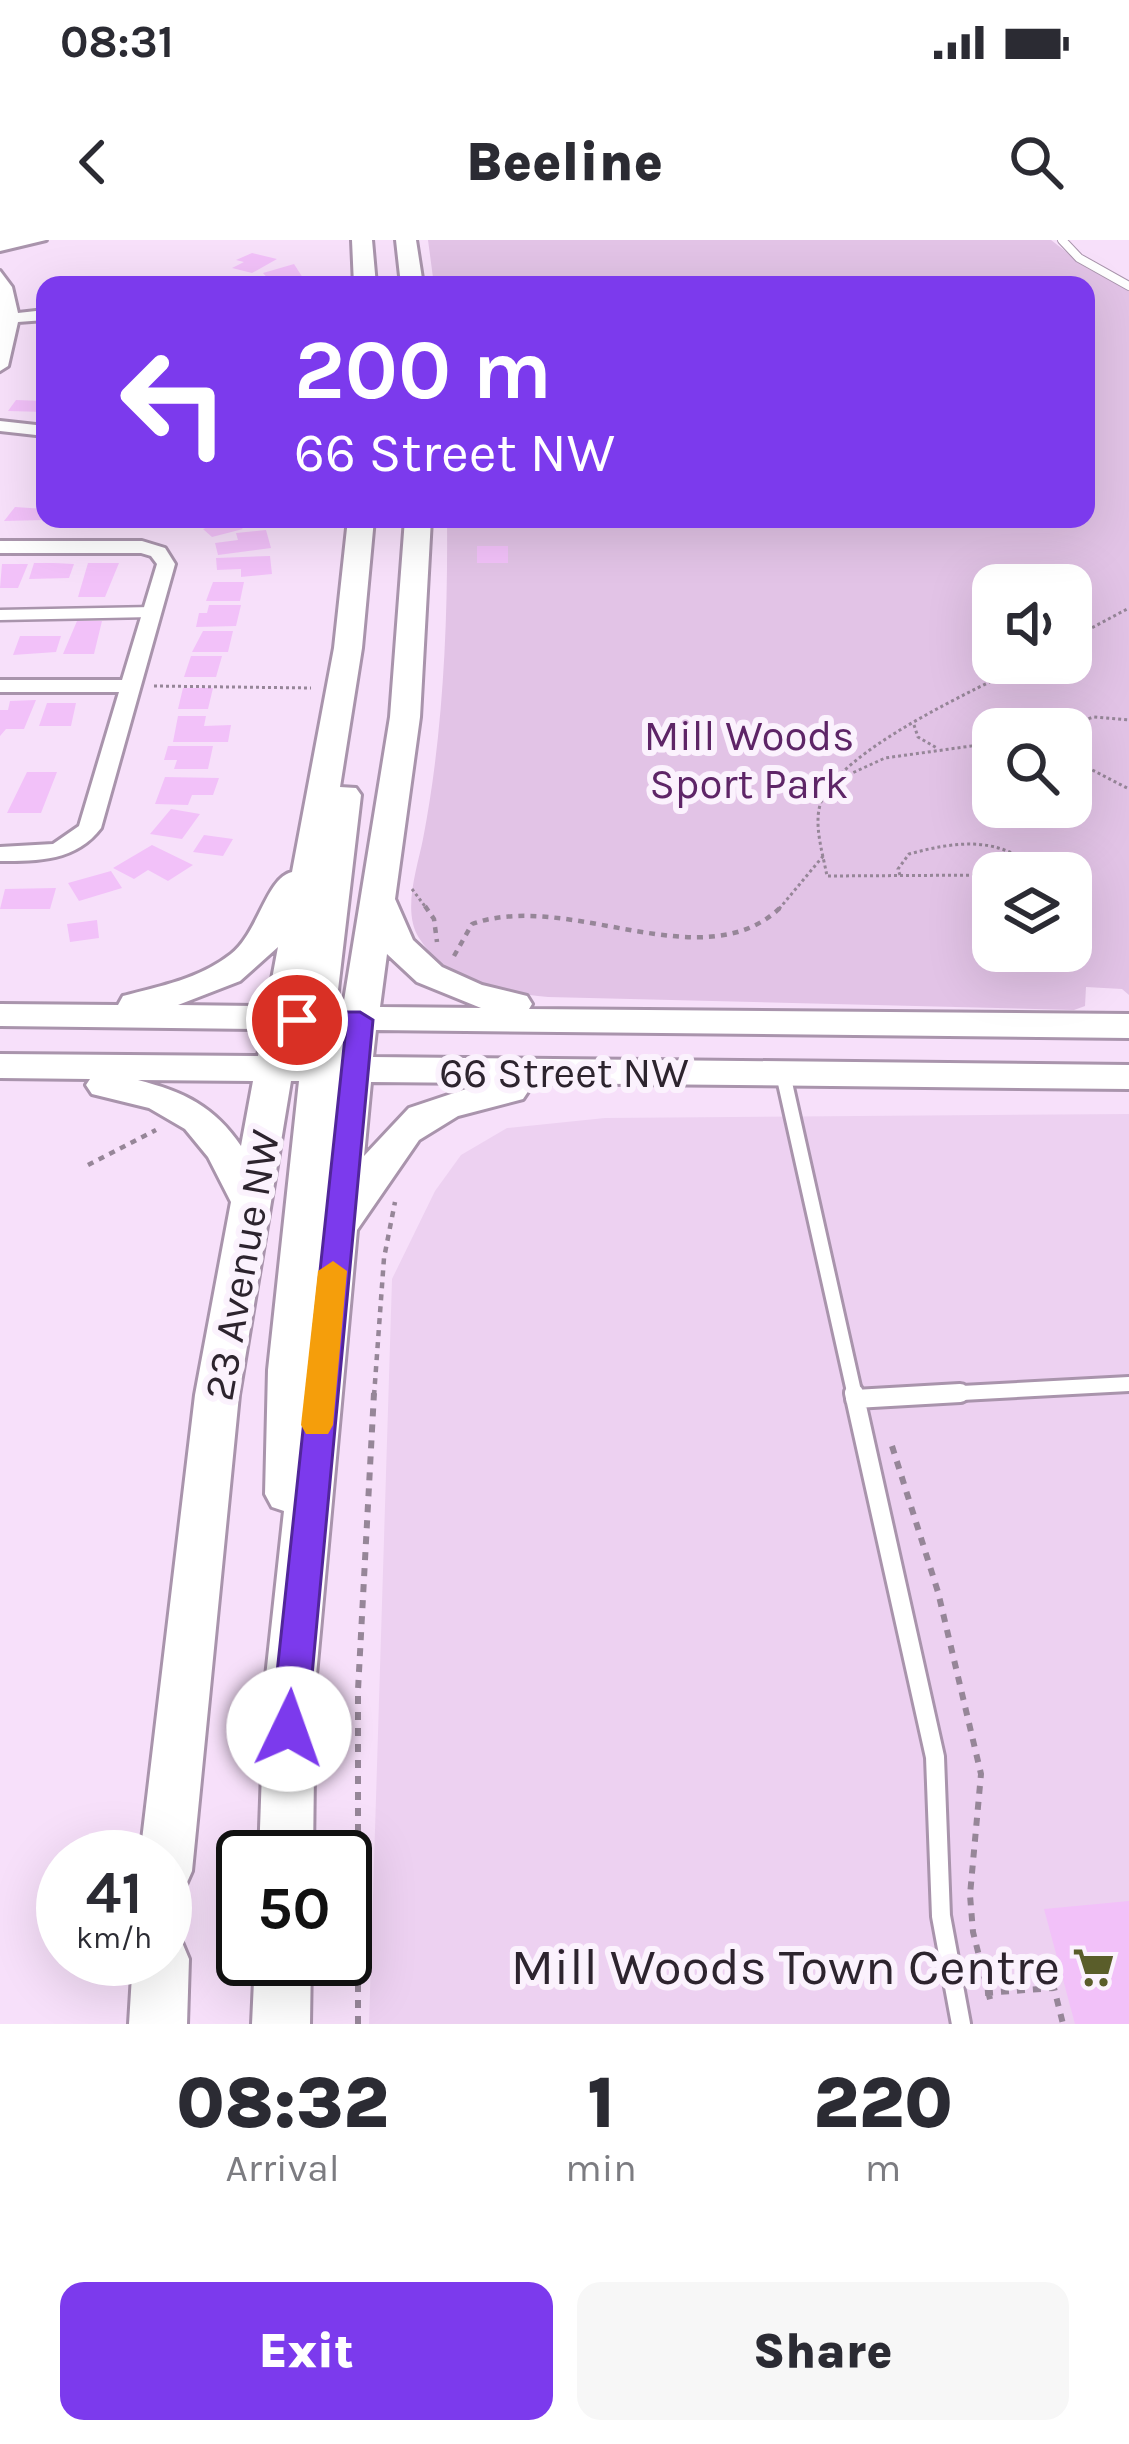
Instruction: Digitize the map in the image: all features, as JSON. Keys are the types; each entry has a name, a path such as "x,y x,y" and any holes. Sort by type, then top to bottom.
{"main road":[{"path":"0,245 36,240"},
{"path":"362,240 364,276"},
{"path":"406,240 411,276"},
{"name":"23 Avenue NW","path":"287,1830 290,1686 337,1228 316,1047 314,841 348,648 360,528"},
{"name":"23 Avenue NW","path":"169,1830 217,1395 252,1205 380,903 405,717 417,528"},
{"path":"290,1686 290,1370 316,1047 345,824 346,782 331,744"},
{"path":"74,1016 160,999 242,964 268,937 314,841"},
{"path":"380,903 391,937 409,960 452,989 602,1020"},
{"name":"66 Street NW","path":"0,1015 74,1016 316,1047 663,1074 1129,1077"},
{"name":"66 Street NW","path":"0,1066 49,1067 316,1047 602,1020 1129,1026"},
{"path":"0,1046 316,1047 700,1038 760,1022"},
{"path":"49,1067 192,1111 224,1146 252,1205"},
{"path":"337,1228 394,1140 422,1113 509,1090 663,1074"},
{"path":"158,2024 160,1986"},
{"path":"281,2024 282,1986"}],"street":[{"path":"0,275 11,318 0,366"},
{"path":"11,318 36,316"},
{"path":"0,427 36,429"},
{"path":"0,547 130,547 158,552 166,564 140,686 90,828 68,847 0,854"},
{"path":"0,686 140,686"}],"lane":[{"path":"1062,240 1079,258 1129,286"},
{"path":"0,615 153,612"},
{"path":"783,1074 935,1757 941,1916 961,2024"},
{"path":"855,1399 1129,1384"}],"path":[{"path":"1092,628 1129,608"},
{"path":"972,875 827,877 820,808 851,761 989,684"},
{"path":"140,686 316,688"},
{"path":"1092,718 1129,721"},
{"path":"914,725 923,742 943,749"},
{"path":"835,781 885,758 972,746"},
{"path":"1092,770 1129,789"},
{"path":"900,875 898,869 909,854 979,843 1016,852"},
{"path":"455,954 472,923 507,911 643,932 717,934 753,928 778,909 824,856"},
{"path":"88,1165 169,1124"},
{"path":"358,2024 360,1681 371,1445 387,1228 399,1193"},
{"path":"885,1433 938,1592 981,1774 970,1895 985,1993 992,2007"},
{"path":"985,1993 1054,1988 1063,2024"}],"shaded area":[{"path":"1129,1114 1129,2024 369,2024 392,1279 435,1191 461,1155 507,1128 605,1118"}],"green space":[{"name":"Mill Woods Sport Park","path":"428,240 1051,240 1087,268 1129,289 1129,995 1122,989 1086,987 1085,1006 1074,1010 548,997 476,983 444,966 431,953 419,938 412,915 440,720 447,528 1095,528 1095,276 433,276"}],"building":[{"path":"252,253 277,259 252,273 232,268 244,262 236,260"},
{"path":"294,264 302,276 266,276 263,273"},
{"path":"16,400 36,401 36,412 8,411"},
{"path":"15,507 36,508 36,520 4,521"},
{"path":"242,528 243,529 212,537 203,529"},
{"path":"266,530 271,548 218,555 215,543 238,540 236,533"},
{"path":"477,546 508,546 508,563 477,563"},
{"path":"270,556 272,574 241,577 241,569 217,570 216,558"},
{"path":"34,563 74,564 69,578 29,579"},
{"path":"88,563 119,563 105,597 78,597"},
{"path":"2,564 28,564 18,588 0,588"},
{"path":"213,582 244,582 240,601 206,601"},
{"path":"209,605 241,605 236,626 196,627 199,613 207,613"},
{"path":"77,621 102,621 94,654 63,654"},
{"path":"203,631 233,631 228,652 192,652"},
{"path":"20,636 61,636 56,652 13,655"},
{"path":"191,656 222,656 216,677 184,677"},
{"path":"183,688 213,688 208,709 178,709"},
{"path":"36,700 24,729 6,729 0,736 0,710 8,710 10,701"},
{"path":"47,703 76,703 71,726 39,726"},
{"path":"178,716 206,716 204,726 231,725 228,742 173,742"},
{"path":"168,746 213,746 208,769 174,769 177,760 164,760"},
{"path":"27,772 57,772 41,813 7,813"},
{"path":"165,777 219,778 213,795 192,795 188,805 155,804"},
{"path":"171,809 200,814 182,839 150,834"},
{"path":"204,835 233,839 223,856 193,852"},
{"path":"152,845 193,865 168,881 148,870 134,879 113,868"},
{"path":"111,871 122,888 79,901 68,883"},
{"path":"56,888 50,909 0,909 5,889"},
{"path":"97,920 99,938 70,942 67,924"},
{"name":"Mill Woods Town Centre","path":"1129,1901 1129,2024 1075,2024 1044,1909"}],"slow traffic":[{"path":"317,1425 333,1271"}],"place":[{"name":"Mill Woods Town Centre","path":"1094,1967"}],"route":[{"path":"289,1729 360,1020 297,1020"}]}
